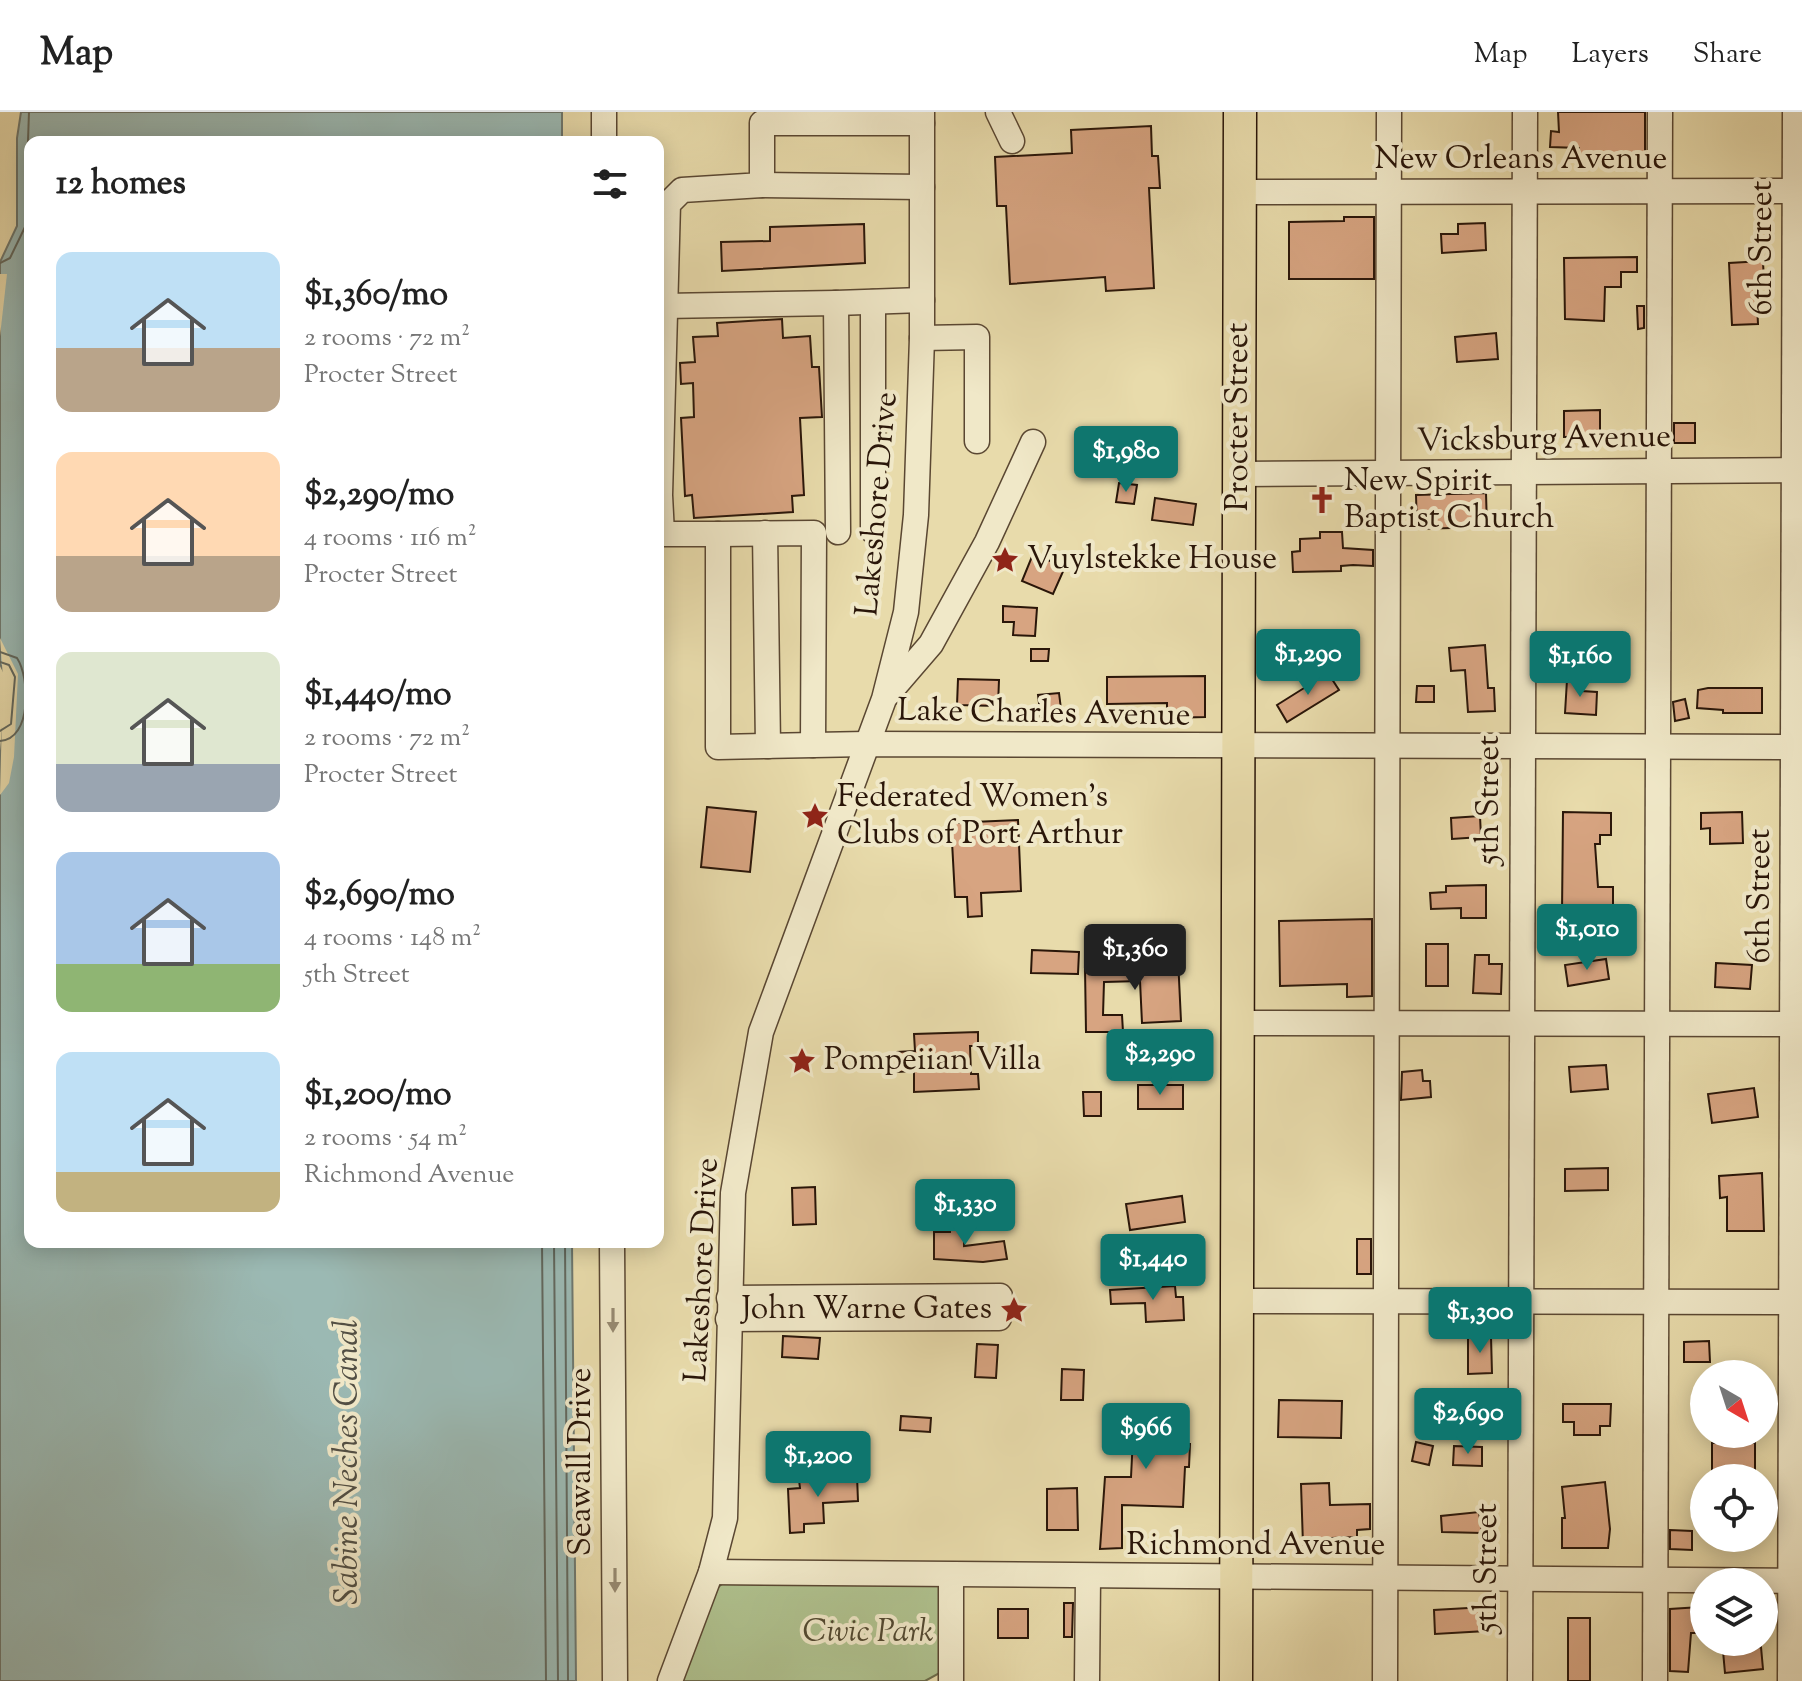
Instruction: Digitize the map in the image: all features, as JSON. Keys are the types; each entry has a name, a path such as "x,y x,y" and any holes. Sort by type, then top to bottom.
{"main road":[{"name":"Procter Street","path":"1236,1681 1240,112"}],"street":[{"path":"604,112 604,136"},
{"path":"998,112 1012,141"},
{"path":"1385,1681 1389,112"},
{"name":"5th Street","path":"1520,1681 1525,112"},
{"path":"1655,1681 1660,112"},
{"name":"6th Street","path":"1790,1681 1796,1581 1798,191 1795,112"},
{"path":"762,185 762,123 922,117"},
{"name":"Lakeshore Drive","path":"670,1681 711,1572 725,1518 733,1193 761,1032 884,699 906,612 915,530 922,338 922,117"},
{"path":"922,187 762,185 682,190 668,204 664,306 922,300"},
{"name":"New Orleans Avenue","path":"1240,192 1798,191"},
{"path":"873,302 873,531"},
{"path":"813,745 836,303"},
{"path":"922,338 977,337 977,441"},
{"path":"884,699 931,644 987,542 1033,442"},
{"name":"Vicksburg Avenue","path":"1239,474 1798,470"},
{"path":"664,534 915,530"},
{"path":"765,533 768,746"},
{"name":"Lake Charles Avenue","path":"718,534 718,747 866,744 1239,748 1798,747"},
{"path":"1238,1023 1797,1024"},
{"name":"Seawall Drive","path":"612,1248 615,1681"},
{"path":"1000,1296 999,1318 728,1309 1000,1296"},
{"path":"1237,1301 1796,1302"},
{"name":"Richmond Avenue","path":"711,1572 1088,1578 1520,1577 1796,1581"},
{"path":"951,1576 951,1681"},
{"path":"1087,1681 1088,1578"}],"green space":[{"name":"Civic Park","path":"933,1582 940,1586 947,1669 925,1681 677,1681 716,1589 722,1584"}],"water":[{"name":"Sabine Neches Canal","path":"21,112 562,112 562,136 24,136 24,1248 572,1248 576,1681 0,1681 0,763 7,678 0,664 0,262 17,226 17,138"}],"pier":[{"path":"0,274 7,274 0,336"},
{"path":"0,638 18,674 14,757 9,783 0,795 3,678"}],"building":[{"path":"1558,112 1645,112 1645,153 1579,156 1579,148 1550,147 1551,131 1559,132"},
{"path":"1151,126 1152,156 1158,156 1160,188 1149,188 1154,288 1106,291 1105,277 1010,284 1006,206 997,206 995,157 1072,153 1071,130"},
{"path":"1344,217 1374,217 1374,279 1289,279 1289,222 1344,221"},
{"path":"1485,223 1486,250 1442,253 1441,234 1458,234 1458,224"},
{"path":"864,224 865,263 722,271 721,242 770,241 770,227"},
{"path":"1637,257 1637,272 1621,272 1621,287 1605,287 1604,321 1565,319 1564,258"},
{"path":"1763,261 1764,283 1756,283 1758,324 1732,325 1729,263"},
{"path":"1637,306 1644,306 1644,328 1638,329"},
{"path":"782,319 783,338 810,336 812,367 819,367 822,417 800,418 804,495 792,496 793,512 694,518 692,495 685,496 681,418 694,417 693,383 681,384 680,363 695,362 693,337 718,336 717,323"},
{"path":"1496,333 1498,359 1457,362 1455,337"},
{"path":"1600,410 1600,436 1564,437 1564,411"},
{"path":"1674,423 1695,423 1695,443 1674,443"},
{"path":"1119,483 1137,485 1134,504 1116,502"},
{"path":"1486,493 1487,527 1417,529 1416,495"},
{"path":"1155,498 1196,504 1193,525 1152,520"},
{"path":"1320,532 1342,532 1343,548 1373,550 1373,566 1341,566 1341,571 1293,572 1292,552 1300,551 1300,539 1320,538"},
{"path":"1033,554 1065,567 1053,594 1022,581"},
{"path":"1003,606 1037,608 1035,636 1013,635 1014,622 1003,622"},
{"path":"1485,645 1488,688 1494,688 1495,711 1468,712 1465,670 1451,671 1449,648"},
{"path":"1031,649 1049,649 1048,661 1031,661"},
{"path":"1328,673 1339,690 1287,722 1277,705"},
{"path":"1205,676 1205,717 1167,718 1167,703 1107,704 1107,677"},
{"path":"958,679 999,680 998,706 957,705"},
{"path":"1567,680 1583,681 1582,691 1597,692 1596,715 1565,713"},
{"path":"1417,686 1434,686 1434,702 1416,702"},
{"path":"1762,688 1762,713 1723,713 1723,710 1697,708 1698,690"},
{"path":"1059,693 1062,717 1041,719 1038,695"},
{"path":"1685,699 1689,718 1675,721 1673,702"},
{"path":"707,807 756,812 750,872 701,867"},
{"path":"1563,812 1611,813 1611,835 1600,835 1600,844 1595,844 1598,887 1613,887 1613,913 1562,913"},
{"path":"1742,812 1743,843 1710,844 1710,828 1701,829 1701,813"},
{"path":"1480,816 1481,837 1452,839 1451,818"},
{"path":"1018,820 1021,891 981,893 982,916 968,917 967,897 955,897 951,823"},
{"path":"1486,885 1486,918 1461,918 1461,908 1431,909 1430,893 1446,892 1446,886"},
{"path":"1372,919 1372,996 1347,997 1347,984 1280,986 1279,921"},
{"path":"1426,944 1448,944 1448,986 1426,986"},
{"path":"1032,950 1079,952 1078,974 1031,973"},
{"path":"1475,955 1489,955 1489,964 1502,964 1501,994 1473,993"},
{"path":"1121,958 1178,958 1181,1021 1142,1023 1140,981 1104,982 1103,1015 1122,1015 1123,1032 1086,1032 1085,968 1121,965"},
{"path":"1606,959 1609,979 1568,986 1565,965"},
{"path":"1716,963 1752,965 1750,989 1715,987"},
{"path":"978,1032 978,1046 970,1046 971,1074 978,1074 979,1089 914,1092 914,1071 897,1072 897,1052 915,1051 914,1034"},
{"path":"1606,1065 1608,1089 1571,1092 1569,1067"},
{"path":"1422,1070 1423,1081 1430,1081 1431,1097 1401,1100 1402,1072"},
{"path":"1138,1085 1183,1085 1183,1109 1138,1109"},
{"path":"1754,1088 1758,1117 1712,1123 1708,1094"},
{"path":"1083,1092 1101,1092 1101,1116 1084,1116"},
{"path":"1608,1168 1608,1190 1565,1191 1565,1169"},
{"path":"1762,1173 1764,1231 1727,1231 1727,1197 1720,1198 1719,1176"},
{"path":"815,1187 816,1224 793,1225 792,1188"},
{"path":"1182,1196 1185,1222 1130,1230 1126,1204"},
{"path":"950,1221 964,1221 964,1246 1004,1241 1007,1259 983,1262 934,1259 934,1232 950,1232"},
{"path":"1357,1239 1371,1239 1371,1274 1357,1274"},
{"path":"1175,1286 1176,1297 1183,1297 1184,1320 1146,1322 1145,1303 1111,1304 1110,1290"},
{"path":"783,1336 820,1338 818,1359 782,1357"},
{"path":"1468,1337 1491,1337 1492,1373 1468,1374"},
{"path":"1709,1341 1710,1360 1684,1362 1684,1342"},
{"path":"977,1344 998,1345 996,1378 975,1377"},
{"path":"1062,1369 1084,1370 1083,1400 1061,1400"},
{"path":"1279,1400 1342,1401 1341,1438 1278,1437"},
{"path":"1563,1404 1611,1404 1610,1426 1600,1426 1600,1435 1574,1435 1574,1422 1563,1422"},
{"path":"1141,1408 1177,1408 1176,1444 1190,1444 1189,1467 1185,1467 1183,1507 1122,1505 1122,1548 1100,1549 1105,1477 1131,1477 1133,1437 1122,1437 1123,1418 1141,1418"},
{"path":"901,1416 931,1418 930,1432 900,1430"},
{"path":"843,1440 857,1441 856,1454 842,1453"},
{"path":"1416,1442 1433,1446 1429,1465 1412,1461"},
{"path":"1454,1446 1482,1447 1482,1466 1453,1465"},
{"path":"1712,1448 1755,1448 1755,1464 1712,1464"},
{"path":"857,1476 858,1501 823,1503 824,1523 804,1524 804,1532 790,1533 788,1489 800,1488 799,1480"},
{"path":"1605,1482 1610,1529 1608,1548 1562,1548 1562,1518 1565,1518 1562,1487"},
{"path":"1329,1483 1330,1505 1370,1504 1370,1529 1357,1530 1357,1537 1332,1538 1332,1544 1303,1545 1301,1484"},
{"path":"1077,1488 1078,1530 1047,1530 1047,1489"},
{"path":"1479,1512 1482,1533 1442,1532 1441,1516"},
{"path":"1670,1530 1690,1531 1690,1550 1670,1549"},
{"path":"1064,1603 1073,1603 1072,1637 1064,1637"},
{"path":"1485,1607 1486,1631 1435,1634 1434,1610"},
{"path":"1690,1608 1688,1672 1670,1671 1670,1609"},
{"path":"998,1609 1028,1609 1028,1638 998,1638"},
{"path":"1568,1618 1590,1618 1590,1681 1568,1681"},
{"path":"1723,1656 1762,1656 1763,1669 1725,1673"}],"place":[{"name":"New Spirit Baptist Church","path":"1322,500"},
{"name":"Vuylstekke House","path":"1005,560"},
{"name":"Federated Women's Clubs of Port Arthur","path":"815,816"},
{"name":"Pompeiian Villa","path":"802,1061"},
{"name":"John Warne Gates","path":"1014,1310"}]}
